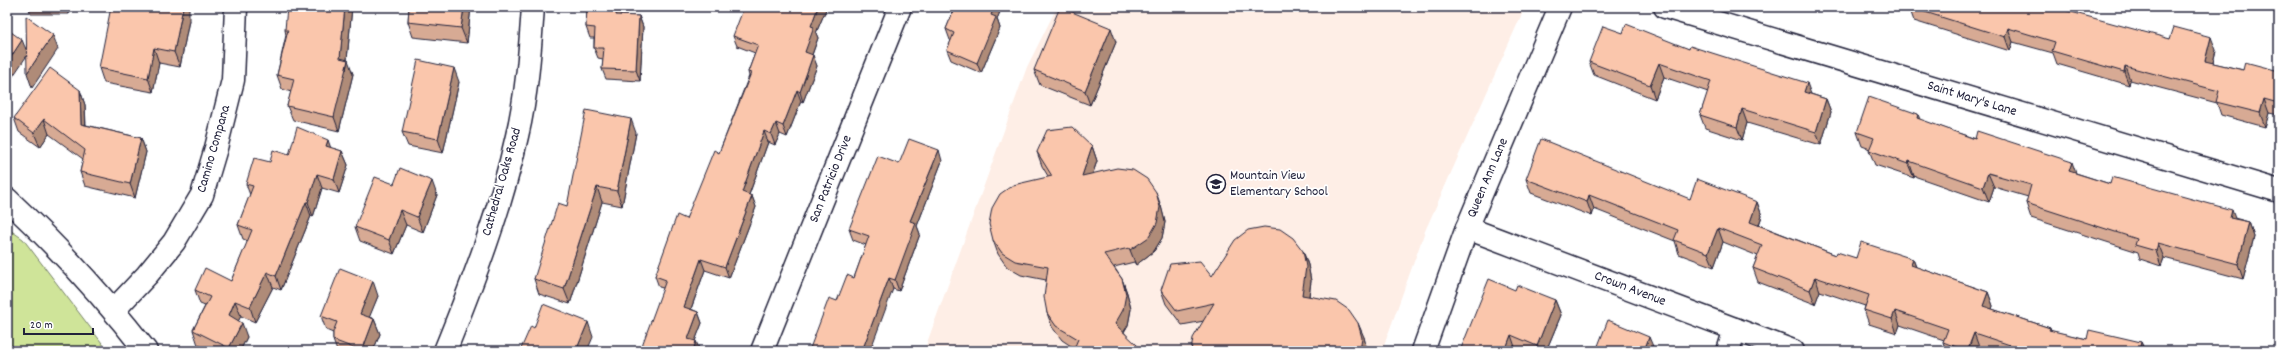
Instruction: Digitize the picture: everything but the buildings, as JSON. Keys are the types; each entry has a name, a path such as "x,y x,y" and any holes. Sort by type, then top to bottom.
{"street":[{"name":"Camino Compana","path":"114,310 147,275 174,242 202,195 216,148 233,80 236,7"},
{"name":"Cathedral Oaks Road","path":"445,351 500,199 517,136 529,60 533,7"},
{"name":"San Patricio Drive","path":"762,351 900,7"},
{"name":"Queen Ann Lane","path":"1423,351 1467,228 1560,7"},
{"name":"Saint Mary's Lane","path":"1665,7 2279,191"},
{"path":"7,199 38,228 114,310 146,351"},
{"name":"Crown Avenue","path":"1467,228 1793,351"},
{"path":"1728,351 1736,329"}],"shaded area":[{"name":"Mountain View Elementary School","path":"1057,7 1525,7 1425,231 1382,351 924,351 1027,67"}],"green space":[{"path":"7,228 23,239 108,351 7,351"}],"place":[{"name":"Mountain View Elementary School","path":"1216,184"}]}
